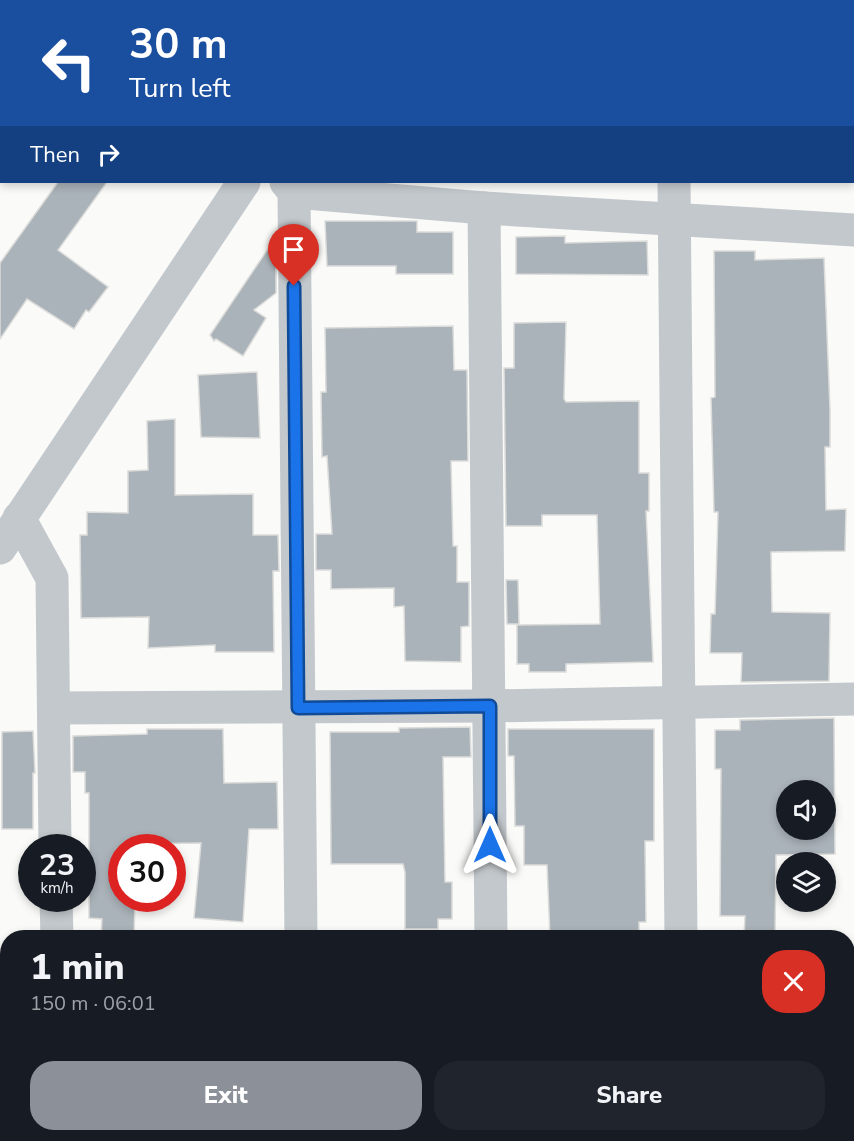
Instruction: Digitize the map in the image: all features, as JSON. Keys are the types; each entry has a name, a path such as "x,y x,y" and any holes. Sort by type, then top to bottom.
{"street":[{"path":"0,548 243,183"},
{"path":"674,183 681,930"},
{"path":"301,930 290,187 484,208 854,230"},
{"path":"484,208 491,930"},
{"path":"20,518 52,578 56,834"},
{"path":"54,708 678,704 854,699"},
{"path":"56,912 57,930"}],"building":[{"path":"57,183 106,183 58,250 108,287 89,312 86,310 74,329 27,299 0,339 0,263"},
{"path":"325,221 417,221 417,232 453,232 453,274 396,274 396,266 327,266"},
{"path":"565,236 565,243 647,241 648,275 516,274 516,237"},
{"path":"276,237 276,293 254,310 266,318 243,356 216,339 214,341 210,335"},
{"path":"714,251 755,251 755,260 824,258 830,409 830,447 825,447 826,510 846,509 845,551 771,552 772,612 830,613 829,681 741,682 742,653 710,653 711,614 715,614 718,512 714,512 711,398 715,397"},
{"path":"566,322 564,399 566,402 639,401 639,473 649,473 649,511 646,511 653,662 566,664 566,672 529,672 529,664 517,664 517,625 600,624 597,515 542,515 542,526 506,526 504,368 514,368 514,323"},
{"path":"453,326 454,370 467,370 468,461 451,461 453,546 457,546 457,582 469,582 469,626 461,627 461,662 405,661 404,606 394,607 394,588 331,589 331,570 316,570 316,534 332,534 327,456 322,457 321,392 326,392 325,328"},
{"path":"257,372 260,438 201,437 198,375"},
{"path":"175,419 175,495 253,494 253,535 278,535 279,571 273,571 274,652 215,652 215,645 148,648 149,617 81,618 80,535 87,535 87,512 128,513 128,471 148,470 147,421"},
{"path":"506,580 518,580 519,624 507,624"},
{"path":"834,718 834,780 776,780 776,840 835,840 835,852 776,852 775,930 744,930 745,916 720,916 721,769 715,769 715,730 740,730 740,720"},
{"path":"470,727 471,757 443,757 445,882 452,882 452,919 438,919 438,929 405,929 403,864 331,864 330,732 399,732 399,728"},
{"path":"147,729 223,729 224,783 277,782 278,829 249,829 243,922 194,918 201,843 186,843 186,834 108,834 108,912 135,912 134,930 101,930 102,919 89,918 89,912 96,912 96,834 89,834 89,793 85,793 85,772 73,772 73,736 147,734"},
{"path":"508,729 654,729 654,841 645,841 646,922 639,922 639,930 550,930 547,865 524,865 524,826 515,826 514,756 508,756"},
{"path":"33,731 35,773 33,773 33,829 2,829 2,732"}],"route":[{"path":"294,286 298,708 490,706 490,845"}]}
